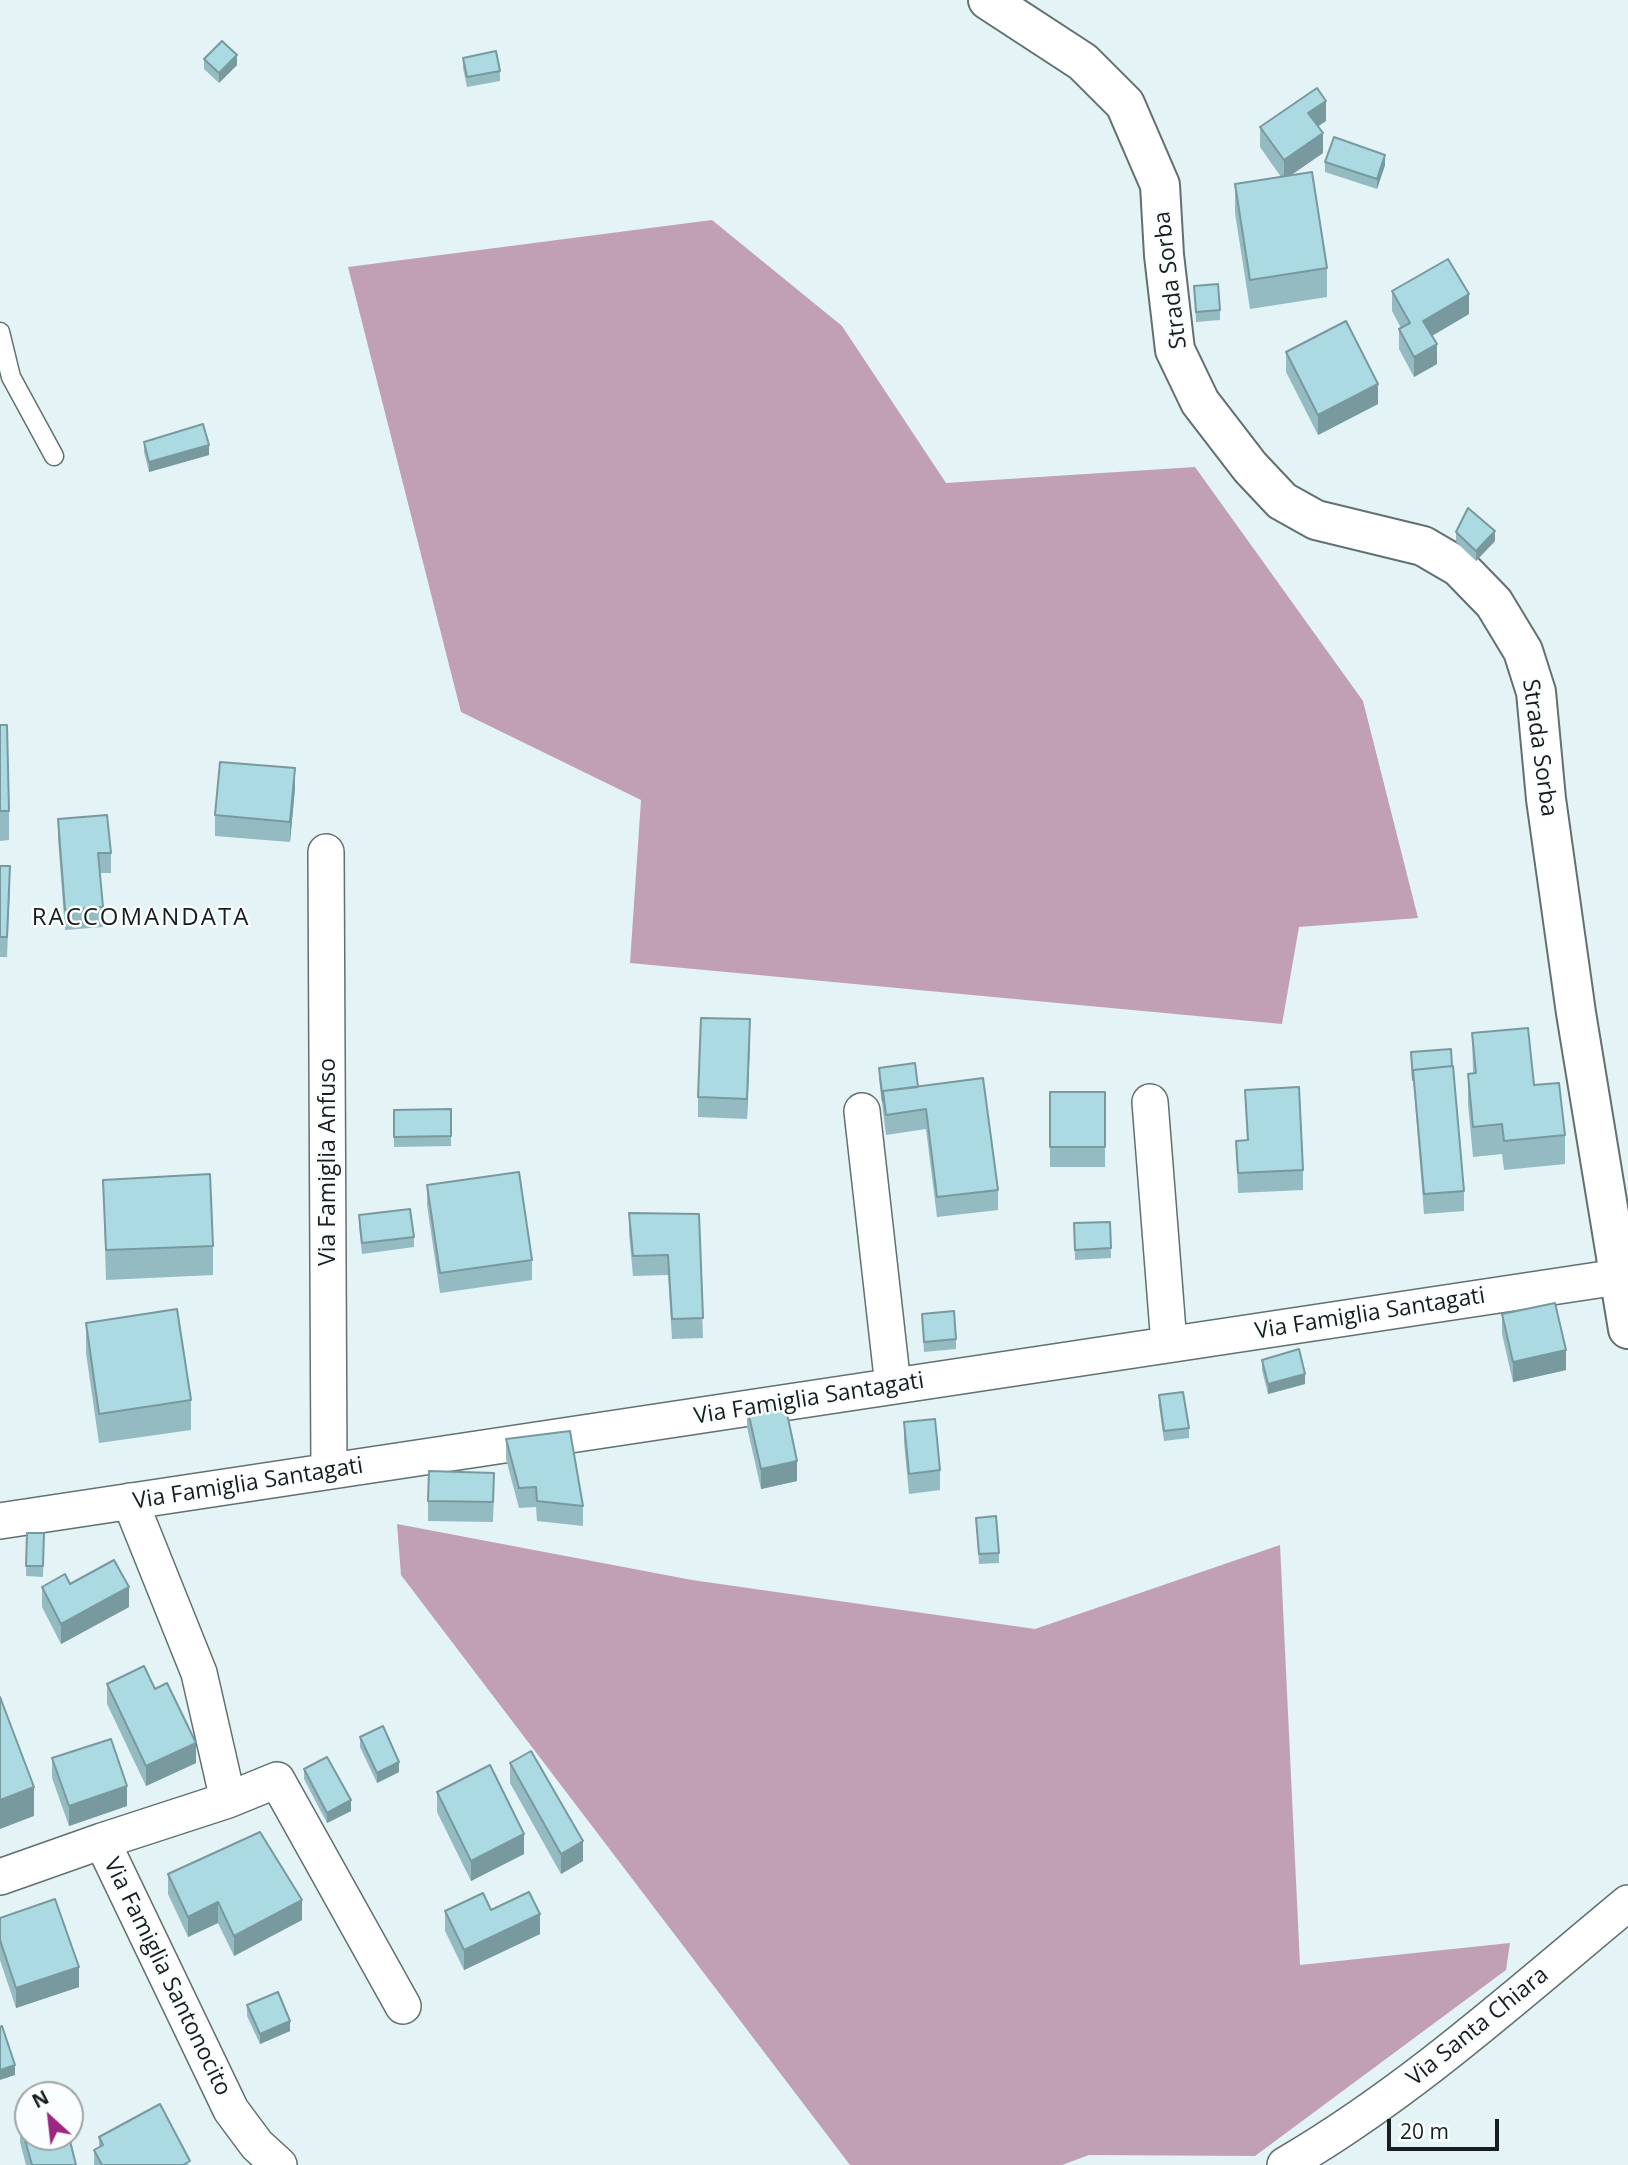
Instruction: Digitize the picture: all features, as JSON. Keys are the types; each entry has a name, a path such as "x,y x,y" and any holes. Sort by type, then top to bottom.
{"street":[{"name":"Strada Sorba","path":"988,0 1083,62 1125,104 1160,185 1164,255 1175,350 1200,402 1251,467 1282,501 1316,520 1423,546 1459,567 1494,603 1523,651 1536,692 1546,799 1574,999 1628,1329"},
{"name":"Via Famiglia Anfuso","path":"326,852 329,1472"},
{"path":"1150,1102 1169,1344"},
{"path":"862,1111 893,1386"},
{"name":"Via Famiglia Santagati","path":"0,1521 1618,1277"},
{"path":"130,1501 199,1673 228,1800"},
{"name":"Via Famiglia Santonocito","path":"279,2165 257,2145 231,2110 102,1841 228,1800 278,1780 403,2006"},
{"path":"0,1877 102,1841"},
{"name":"Via Santa Chiara","path":"1285,2165 1404,2088 1628,1903"}],"lane":[{"path":"0,332 11,377 54,456"}],"shaded area":[{"path":"712,220 842,326 946,483 1195,467 1363,701 1418,918 1299,927 1282,1024 630,963 641,800 461,712 348,267"},
{"path":"397,1524 692,1580 1035,1629 1280,1545 1300,1965 1510,1943 1506,1970 1255,2156 1089,2155 1062,2165 850,2165 401,1575"}],"building":[{"path":"222,41 237,55 219,73 204,59"},
{"path":"496,51 500,71 467,77 463,58"},
{"path":"1317,88 1326,101 1308,113 1323,133 1284,160 1260,127"},
{"path":"1334,137 1385,155 1377,179 1325,162"},
{"path":"1312,172 1327,268 1250,280 1235,184"},
{"path":"1448,259 1469,294 1423,321 1437,344 1414,357 1399,329 1410,323 1392,291"},
{"path":"1218,284 1220,310 1196,312 1194,286"},
{"path":"1346,321 1378,384 1318,415 1286,352"},
{"path":"203,424 209,445 149,462 144,442"},
{"path":"1468,508 1495,531 1476,551 1456,532"},
{"path":"0,725 7,725 9,811 0,811"},
{"path":"220,762 295,768 290,822 215,815"},
{"path":"107,815 111,853 98,853 103,907 65,910 58,819"},
{"path":"0,866 10,866 7,937 0,937"},
{"path":"701,1018 750,1019 747,1099 698,1097"},
{"path":"1528,1028 1534,1085 1559,1083 1565,1135 1504,1141 1502,1124 1473,1127 1468,1074 1476,1073 1472,1033"},
{"path":"1451,1049 1452,1066 1413,1070 1413,1080 1411,1052"},
{"path":"915,1063 918,1087 883,1091 883,1101 879,1068"},
{"path":"1453,1066 1464,1191 1424,1194 1413,1070"},
{"path":"983,1078 998,1190 937,1197 926,1109 886,1115 883,1091"},
{"path":"1299,1087 1303,1170 1238,1173 1236,1141 1248,1140 1245,1090"},
{"path":"1050,1092 1105,1092 1105,1147 1050,1147"},
{"path":"451,1109 451,1136 394,1137 394,1110"},
{"path":"519,1172 532,1260 440,1273 427,1185"},
{"path":"210,1174 213,1246 106,1250 103,1180"},
{"path":"410,1209 414,1237 362,1243 359,1215"},
{"path":"629,1213 699,1214 703,1318 672,1319 668,1255 633,1256"},
{"path":"1110,1222 1111,1248 1075,1250 1074,1223"},
{"path":"1555,1303 1566,1350 1513,1362 1502,1314"},
{"path":"177,1309 191,1400 99,1414 86,1323"},
{"path":"954,1311 956,1339 924,1342 922,1314"},
{"path":"1299,1349 1305,1374 1268,1384 1262,1360"},
{"path":"1183,1392 1189,1428 1164,1431 1159,1395"},
{"path":"784,1399 797,1461 761,1469 747,1407"},
{"path":"935,1419 940,1470 909,1474 904,1422"},
{"path":"570,1431 583,1506 537,1501 536,1487 519,1488 506,1439"},
{"path":"429,1471 494,1473 493,1502 428,1501"},
{"path":"996,1516 999,1553 979,1554 976,1518"},
{"path":"27,1533 44,1533 43,1566 26,1566"},
{"path":"114,1560 129,1587 61,1624 42,1587 65,1574 70,1584"},
{"path":"144,1666 155,1689 167,1683 196,1743 146,1766 107,1684"},
{"path":"0,1697 34,1787 0,1800"},
{"path":"383,1726 399,1762 377,1773 360,1737"},
{"path":"111,1739 127,1786 69,1806 52,1758"},
{"path":"531,1751 583,1841 561,1854 510,1763"},
{"path":"327,1757 351,1800 327,1813 304,1769"},
{"path":"490,1765 524,1834 471,1861 437,1792"},
{"path":"260,1832 302,1900 234,1936 218,1902 188,1917 168,1874"},
{"path":"529,1892 540,1914 464,1950 445,1911 483,1893 491,1910"},
{"path":"55,1899 79,1967 16,1988 0,1940 0,1918"},
{"path":"278,1992 290,2021 260,2034 247,2005"},
{"path":"2,2026 15,2065 0,2070 0,2027"},
{"path":"160,2104 190,2161 183,2165 102,2165 94,2150 103,2145 99,2137"},
{"path":"28,2151 72,2151 76,2165 32,2165"}],"district":[{"name":"RACCOMANDATA","path":"141,918"}]}
